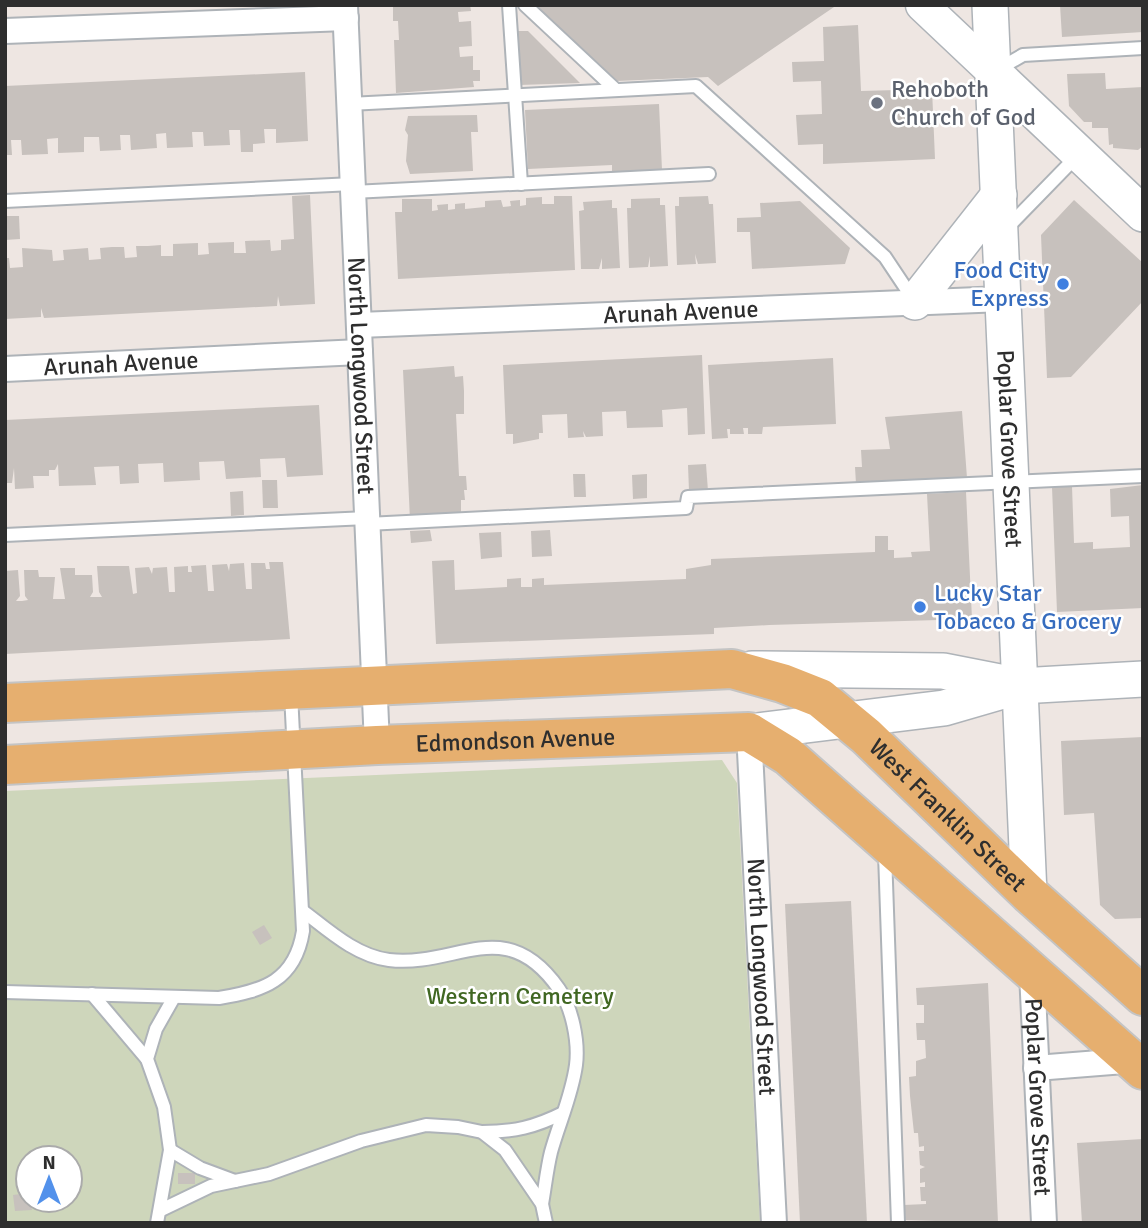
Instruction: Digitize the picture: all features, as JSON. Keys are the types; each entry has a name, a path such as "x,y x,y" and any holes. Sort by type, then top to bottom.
{"main road":[{"name":"Poplar Grove Street","path":"990,5 1029,894"},
{"path":"993,72 1079,154 1135,199"},
{"path":"915,302 999,195"},
{"name":"Edmondson Avenue","path":"5,704 732,669 943,671 1020,686"},
{"name":"West Franklin Street","path":"732,669 782,683 820,698 866,736 1029,894 1143,996"},
{"name":"Edmondson Avenue","path":"5,765 377,745 749,732 944,708 1020,686 1143,679"},
{"path":"749,732 788,756 1032,973 1139,1063"}],"street":[{"path":"922,5 993,72"},
{"path":"5,31 346,12"},
{"name":"North Longwood Street","path":"346,12 377,745"},
{"name":"Arunah Avenue","path":"359,325 1003,299"},
{"name":"Arunah Avenue","path":"5,369 360,352"},
{"name":"North Longwood Street","path":"749,732 774,1223"},
{"name":"Poplar Grove Street","path":"1032,973 1044,1223"},
{"path":"1036,1068 1139,1063"}],"lane":[{"path":"509,5 521,184"},
{"path":"525,5 616,90"},
{"path":"993,72 1023,55 1143,48"},
{"path":"349,104 696,86 885,257 915,302"},
{"path":"1000,236 1079,154"},
{"path":"5,201 521,184 709,174"},
{"path":"5,535 686,508 688,497 1143,476"},
{"path":"5,992 92,993 173,999 219,998 253,993 271,985 287,970 300,949 303,911 290,690"},
{"path":"885,843 898,1223"},
{"path":"303,911 353,947 389,960 421,959 476,947 502,949 528,956 548,974 564,996 574,1028 577,1062 551,1153 542,1204 546,1223"},
{"path":"92,993 147,1059 164,1107 170,1150 159,1217"},
{"path":"147,1059 156,1029 173,999"},
{"path":"159,1217 211,1186 236,1181 416,1127 458,1127 482,1132 513,1132 536,1126 563,1113"},
{"path":"482,1132 505,1150 542,1204"},
{"path":"170,1150 200,1168 236,1181"}],"green space":[{"name":"Western Cemetery","path":"722,760 737,783 760,1223 5,1223 5,791"}],"building":[{"path":"393,5 470,5 471,11 458,12 459,22 471,21 472,46 459,47 460,57 473,56 473,70 480,70 480,81 473,81 474,87 396,93 394,40 399,40 398,21 393,21"},
{"path":"535,5 837,5 718,86 708,77 617,81"},
{"path":"1060,5 1143,5 1143,32 1062,37"},
{"name":"Rehoboth Church of God","path":"858,25 861,91 932,89 935,159 823,164 823,144 798,145 796,115 822,114 821,81 793,82 792,62 824,61 823,27"},
{"path":"518,31 528,31 580,83 519,85"},
{"path":"305,72 308,141 276,143 276,129 264,129 265,143 253,144 253,152 241,152 240,130 229,130 230,145 204,146 203,132 192,132 193,147 167,148 166,133 156,134 157,148 131,150 130,135 120,135 121,150 100,151 99,137 84,137 84,152 58,153 58,138 47,139 48,154 22,155 21,140 11,140 12,155 5,155 5,86"},
{"path":"1105,73 1106,89 1143,87 1143,146 1138,150 1113,148 1113,144 1109,145 1108,128 1092,128 1092,122 1084,122 1069,106 1067,74"},
{"path":"659,104 662,170 612,172 612,165 528,169 525,110"},
{"path":"477,115 478,132 471,132 473,171 410,174 406,161 408,135 405,130 408,116"},
{"path":"310,195 315,304 280,306 278,296 277,306 44,318 41,308 41,317 5,319 5,258 9,258 10,268 23,267 22,248 52,250 53,261 64,260 63,250 88,248 89,260 101,259 100,248 112,247 124,247 125,258 137,257 136,246 161,245 161,256 173,256 173,244 198,243 198,255 209,254 208,243 234,242 234,253 246,253 245,241 270,240 271,251 281,250 281,240 294,239 292,196"},
{"path":"554,196 572,196 575,270 398,279 395,212 402,212 402,199 432,199 432,211 438,210 437,205 448,204 448,210 455,209 455,204 465,203 465,209 485,207 485,201 501,200 503,207 511,206 510,201 520,200 520,206 526,205 526,198 542,197 542,204 554,204"},
{"path":"708,196 709,204 713,204 716,263 698,264 695,254 696,264 677,265 675,206 679,206 679,197"},
{"path":"660,198 660,205 665,205 668,266 650,267 650,256 648,267 629,268 627,208 631,208 631,199"},
{"path":"612,200 612,208 617,208 620,268 602,269 602,258 599,269 581,269 579,211 584,210 583,202"},
{"path":"1074,200 1143,263 1143,301 1071,377 1047,378 1041,235"},
{"path":"800,201 850,248 845,264 752,269 750,232 737,232 737,218 761,217 760,203"},
{"path":"5,216 19,216 20,239 5,240"},
{"path":"702,355 705,434 688,435 687,408 662,410 663,427 627,428 626,411 602,412 603,436 586,437 583,431 584,437 568,438 567,414 542,415 543,433 539,433 539,439 513,444 513,434 506,434 503,365"},
{"path":"833,358 836,424 763,427 762,434 748,434 748,428 743,428 744,434 730,434 730,429 727,429 728,438 712,439 708,365"},
{"path":"454,366 455,377 463,376 464,391 464,414 456,414 459,476 466,476 467,490 464,490 465,500 461,500 461,515 410,520 403,370"},
{"path":"319,405 323,475 287,477 285,458 260,459 261,477 226,479 224,461 199,462 200,480 164,482 163,463 138,464 139,483 120,484 119,466 94,467 96,485 59,486 58,464 55,470 49,470 49,476 33,476 34,488 15,489 14,468 12,483 5,483 5,420"},
{"path":"962,411 967,478 856,484 855,467 862,467 861,450 890,449 885,417"},
{"path":"706,464 708,491 689,491 688,465"},
{"path":"573,474 585,474 586,497 574,497"},
{"path":"647,474 647,498 633,499 632,475"},
{"path":"262,480 277,480 278,508 263,508"},
{"path":"1143,485 1143,608 1057,612 1052,487 1072,486 1074,543 1093,542 1093,549 1130,547 1129,516 1111,517 1110,489"},
{"path":"243,491 244,515 231,516 230,492"},
{"path":"966,492 972,619 769,625 714,628 714,634 436,644 432,561 454,560 455,590 507,587 507,579 521,578 521,587 532,587 532,579 544,578 544,585 686,579 686,569 711,565 711,559 875,552 875,536 888,536 888,550 894,550 894,558 912,557 911,552 930,551 927,494"},
{"path":"430,530 432,541 411,543 410,531"},
{"path":"550,530 552,556 532,557 531,531"},
{"path":"501,532 502,557 481,559 479,533"},
{"path":"269,562 283,562 290,639 5,654 5,571 18,570 20,596 16,601 22,601 28,600 25,596 24,570 38,570 39,577 55,577 53,599 65,599 60,568 75,568 75,575 92,575 93,592 90,597 102,597 99,592 97,566 129,566 133,594 137,593 135,568 149,567 152,574 153,568 167,567 169,592 175,592 174,567 188,566 188,572 192,572 191,566 206,565 208,591 214,591 212,565 227,564 229,571 230,564 244,563 246,589 252,589 251,563 265,563 266,569 270,569"},
{"path":"1143,737 1143,918 1115,919 1100,905 1094,813 1064,815 1061,741"},
{"path":"851,901 867,1223 800,1223 785,904"},
{"path":"264,925 272,938 260,945 252,932"},
{"path":"988,983 998,1223 904,1220 904,1205 926,1204 926,1201 921,1201 920,1187 925,1187 925,1182 920,1183 920,1169 925,1167 920,1165 919,1151 924,1151 924,1146 919,1147 918,1133 914,1133 909,1077 916,1076 916,1061 926,1058 925,1040 917,1040 916,1023 924,1023 924,1005 917,1005 916,988"},
{"path":"1143,1139 1143,1223 1082,1223 1077,1143"},
{"path":"178,1173 195,1173 195,1184 178,1184"}],"place":[{"name":"Rehoboth Church of God","path":"877,103"},
{"name":"Food City Express","path":"1063,284"},
{"name":"Lucky Star Tobacco & Grocery","path":"920,607"}]}
